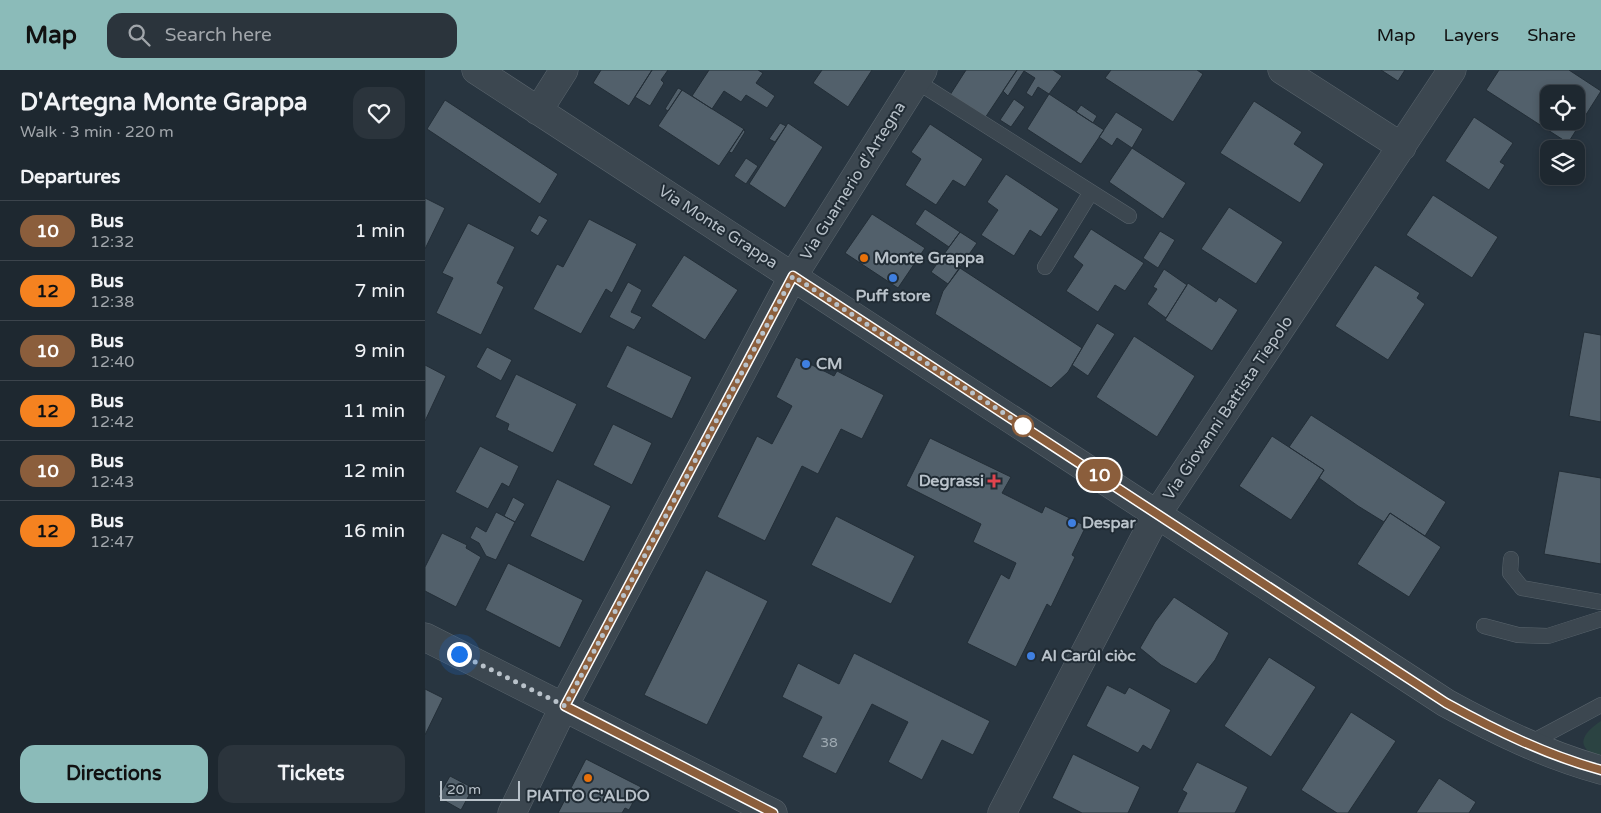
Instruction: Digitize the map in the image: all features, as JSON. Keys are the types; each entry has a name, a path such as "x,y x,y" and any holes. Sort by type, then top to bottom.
{"street":[{"name":"Via Monte Grappa","path":"476,70 1446,703 1528,744 1573,762 1601,770"},
{"path":"538,111 564,70"},
{"path":"1282,70 1402,147"},
{"name":"Via Giovanni Battista Tiepolo","path":"1002,813 1157,514 1402,147 1451,70"},
{"name":"Via Guarnerio d'Artegna","path":"512,813 565,706 793,276 919,75"},
{"path":"425,637 565,706 773,813"}],"lane":[{"name":"Via Guarnerio d'Artegna","path":"919,75 1129,216"},
{"path":"1045,267 1091,192"},
{"path":"1511,559 1510,573 1522,588 1601,602"},
{"path":"1484,626 1517,634 1549,636 1601,618"},
{"path":"1528,744 1601,705"}],"green space":[{"path":"1601,721 1601,758 1587,750 1583,741 1588,731"}],"building":[{"path":"601,70 652,70 629,106 593,83"},
{"path":"652,70 668,70 661,80 664,83 650,106 635,97"},
{"path":"709,70 758,70 763,73 756,83 775,96 767,108 746,95 741,102 724,91 712,109 692,96"},
{"path":"822,70 872,70 848,107 813,83"},
{"path":"966,70 1017,70 985,118 950,95"},
{"path":"1017,70 1053,70 1062,76 1049,94 1038,87 1032,97 1026,93 1035,78 1024,71 1008,96 1003,91"},
{"path":"1111,70 1197,70 1203,74 1173,122 1105,78"},
{"path":"1381,70 1405,70 1398,81"},
{"path":"1499,70 1569,70 1601,91 1585,116 1585,85 1540,85 1540,125 1486,90"},
{"path":"678,88 682,90 668,111 665,109"},
{"path":"682,90 744,129 719,166 658,126"},
{"path":"1049,94 1104,130 1081,164 1027,129"},
{"path":"1014,99 1025,107 1011,127 1000,120"},
{"path":"445,100 558,174 540,204 427,129"},
{"path":"1254,101 1302,132 1294,144 1324,164 1300,203 1220,153"},
{"path":"1081,105 1097,116 1093,123 1076,112"},
{"path":"1116,112 1143,129 1132,148 1117,138 1112,146 1099,137"},
{"path":"1474,117 1513,143 1500,162 1505,165 1489,190 1445,161"},
{"path":"780,123 786,126 775,142 769,139"},
{"path":"788,123 823,147 785,208 749,184"},
{"path":"930,124 983,159 965,187 953,180 936,205 905,185 921,159 911,152"},
{"path":"744,129 745,132 732,153 729,152"},
{"path":"1548,130 1576,130 1570,140 1563,140"},
{"path":"1132,148 1186,183 1163,219 1109,182"},
{"path":"746,158 758,166 746,184 734,176"},
{"path":"1006,174 1059,209 1041,237 1030,230 1014,256 981,235 998,210 987,202"},
{"path":"1433,195 1498,237 1472,278 1406,235"},
{"path":"425,198 445,208 425,249"},
{"path":"1229,207 1283,242 1256,284 1201,249"},
{"path":"925,209 960,232 949,247 915,224"},
{"path":"872,214 925,248 898,288 845,253"},
{"path":"539,215 548,220 538,236 530,231"},
{"path":"589,219 637,244 612,293 606,289 581,334 533,309 557,264 563,267"},
{"path":"468,223 515,247 497,283 504,287 481,335 436,313 453,278 442,273"},
{"path":"1091,229 1144,263 1125,291 1115,285 1098,312 1066,291 1083,265 1073,257"},
{"path":"1160,231 1175,240 1158,268 1143,258"},
{"path":"960,232 977,243 948,284 931,272"},
{"path":"684,255 738,290 705,340 651,306"},
{"path":"1375,265 1420,293 1417,298 1425,304 1388,360 1335,326"},
{"path":"960,268 1082,348 1068,372 1051,388 935,314 943,291"},
{"path":"1164,269 1187,285 1166,318 1147,304 1157,289 1153,287"},
{"path":"628,282 642,290 631,312 642,317 634,330 609,317"},
{"path":"1188,283 1216,302 1219,297 1238,310 1212,351 1165,320"},
{"path":"1097,323 1115,334 1088,376 1072,365"},
{"path":"1584,332 1601,335 1601,422 1569,416"},
{"path":"1134,336 1195,376 1157,437 1096,397"},
{"path":"627,345 692,377 672,419 606,387"},
{"path":"487,347 512,360 501,381 476,367"},
{"path":"796,357 834,376 837,371 884,395 862,439 841,429 818,474 802,466 765,541 717,517 757,436 772,444 792,406 776,397"},
{"path":"425,365 446,376 425,421"},
{"path":"516,374 577,404 553,453 507,430 509,424 495,417"},
{"path":"1311,415 1446,502 1425,536 1390,513 1384,522 1358,506 1319,478 1324,470 1289,447"},
{"path":"613,424 652,443 632,485 593,465"},
{"path":"1272,436 1324,470 1291,520 1239,486"},
{"path":"930,438 1011,477 1002,493 1042,513 1045,506 1086,526 1072,555 1075,557 1051,607 1047,604 1016,667 967,643 1001,574 1009,579 1016,563 973,542 981,524 906,486"},
{"path":"480,446 519,466 509,487 502,483 488,509 455,492"},
{"path":"1559,471 1601,478 1601,564 1544,554"},
{"path":"557,479 611,506 584,562 530,536"},
{"path":"513,497 525,504 515,522 504,516"},
{"path":"496,512 515,522 496,560 486,556 479,543 470,538 476,526 486,532"},
{"path":"1390,513 1441,547 1409,597 1357,564"},
{"path":"836,516 915,556 891,604 811,565"},
{"path":"442,533 467,545 466,548 481,557 456,607 425,591 425,567"},
{"path":"508,563 583,600 560,648 485,610"},
{"path":"706,570 768,601 707,725 644,695"},
{"path":"1174,597 1229,633 1215,660 1196,684 1161,665 1140,648 1155,622"},
{"path":"854,653 990,721 973,755 942,740 922,780 888,762 908,722 872,704 836,774 802,757 822,717 782,697 798,663 839,684"},
{"path":"1269,657 1316,687 1271,757 1224,726"},
{"path":"1107,685 1125,694 1129,687 1171,710 1151,750 1143,745 1138,753 1086,726"},
{"path":"425,689 443,698 425,735"},
{"path":"1351,712 1396,741 1348,813 1337,813 1301,790"},
{"path":"1073,754 1140,787 1128,813 1082,813 1052,798"},
{"path":"586,759 641,787 629,810 625,808 622,813 558,813"},
{"path":"1197,762 1248,787 1235,813 1177,813 1187,793 1182,790"},
{"path":"450,776 473,788 461,810 438,797"},
{"path":"1439,778 1476,802 1469,813 1416,813"}],"bus line":[{"name":"10","path":"773,813 565,706 793,276 1446,703 1528,744 1573,762 1601,770"}],"place":[{"name":"Monte Grappa","path":"864,258"},
{"name":"Puff store","path":"893,278"},
{"name":"CM","path":"806,364"},
{"name":"Degrassi","path":"994,481"},
{"name":"Despar","path":"1072,523"},
{"name":"Al Carûl ciòc","path":"1031,656"},
{"name":"PIATTO C'ALDO","path":"588,778"}],"route":[{"path":"459,654 565,706 793,276 1028,429 1023,426"}]}
